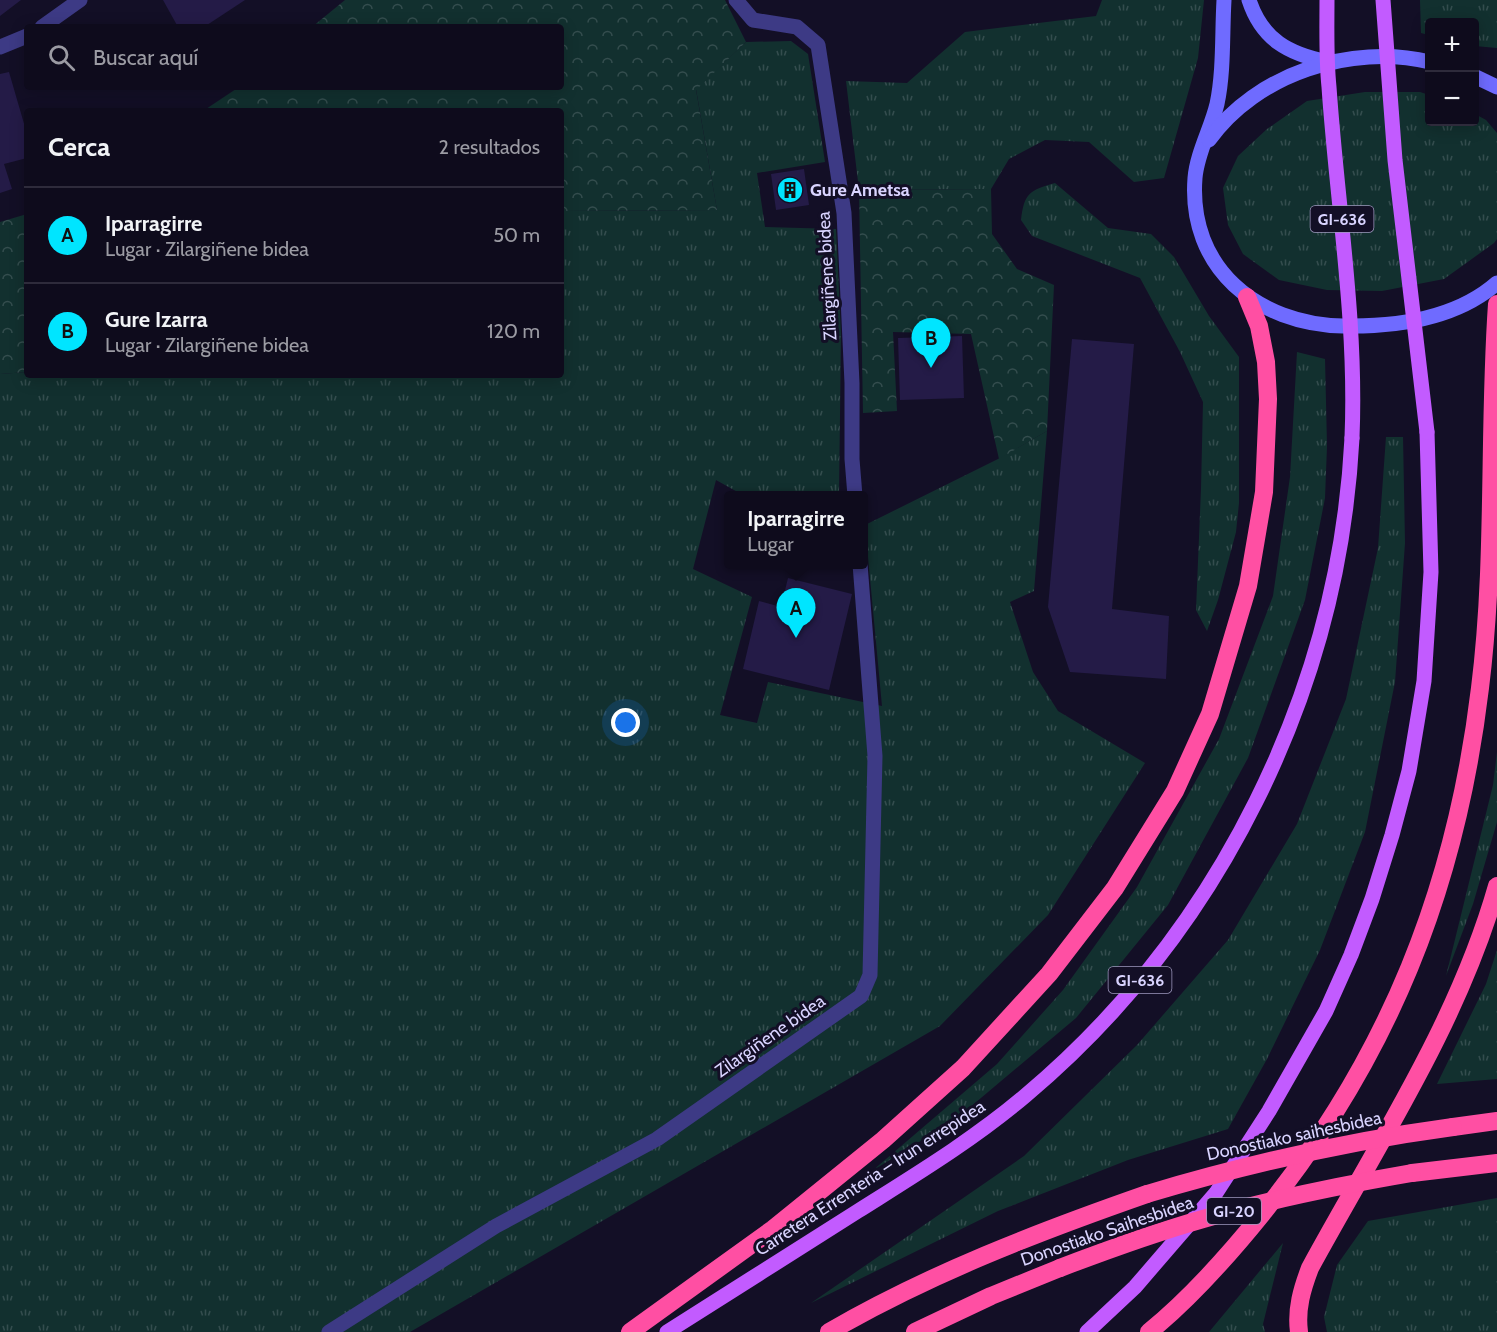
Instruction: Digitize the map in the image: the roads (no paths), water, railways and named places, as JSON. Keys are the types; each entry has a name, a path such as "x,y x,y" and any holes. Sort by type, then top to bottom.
{"highway":[{"path":"630,1332 782,1221 883,1140 963,1068 1048,974 1115,888 1175,790 1210,714 1248,586 1264,492 1268,399 1266,362 1259,326 1247,297"},
{"path":"1149,1332 1170,1315 1232,1251 1293,1176 1338,1109 1382,1030 1435,903 1468,774 1481,686 1490,570 1492,368 1497,304"},
{"path":"1299,1332 1299,1304 1310,1268 1431,1052 1474,954 1497,886"},
{"name":"Donostiako saihesbidea","path":"1147,1194 1298,1154 1362,1141 1497,1121"},
{"name":"Donostiako Saihesbidea","path":"915,1332 991,1296 1060,1268 1202,1219 1295,1195 1412,1173 1497,1163"},
{"name":"Donostiako Saihesbidea","path":"829,1332 908,1290 977,1258 1048,1229 1147,1194"}],"main road":[{"name":"Carretera Errenteria – Irun errepidea","path":"667,1332 934,1163 1025,1096 1059,1066 1144,976 1210,886 1239,837 1287,735 1306,682 1335,574 1344,518 1352,438 1353,349 1328,85 1327,0"},
{"name":"GI-636","path":"1087,1332 1135,1287 1216,1193 1269,1111 1315,1031 1351,955 1372,899 1395,824 1408,771 1424,681 1431,572 1426,432 1395,160 1383,0"}],"street":[{"path":"46,24 80,0"},
{"name":"Zilargiñene bidea","path":"736,0 753,20 797,27 818,45 844,213 855,491"},
{"path":"1224,0 1217,104 1198,162 1194,195 1205,247 1217,267 1247,297 1272,310 1300,320 1331,326 1369,326 1406,322 1442,313 1471,300 1497,283"},
{"path":"1249,0 1261,26 1272,38 1302,57 1331,62"},
{"path":"0,47 24,37"},
{"path":"1198,162 1220,125 1254,96 1276,82 1331,62 1366,57 1393,57 1425,61"},
{"path":"1479,78 1494,84"},
{"name":"Zilargiñene bidea","path":"329,1332 496,1226 657,1139 861,996 870,975 874,756 860,569"}],"place":[{"name":"Gure Ametsa","path":"790,190"},
{"name":"Gure Izarra","path":"931,368"},
{"name":"Iparragirre","path":"796,638"}]}
